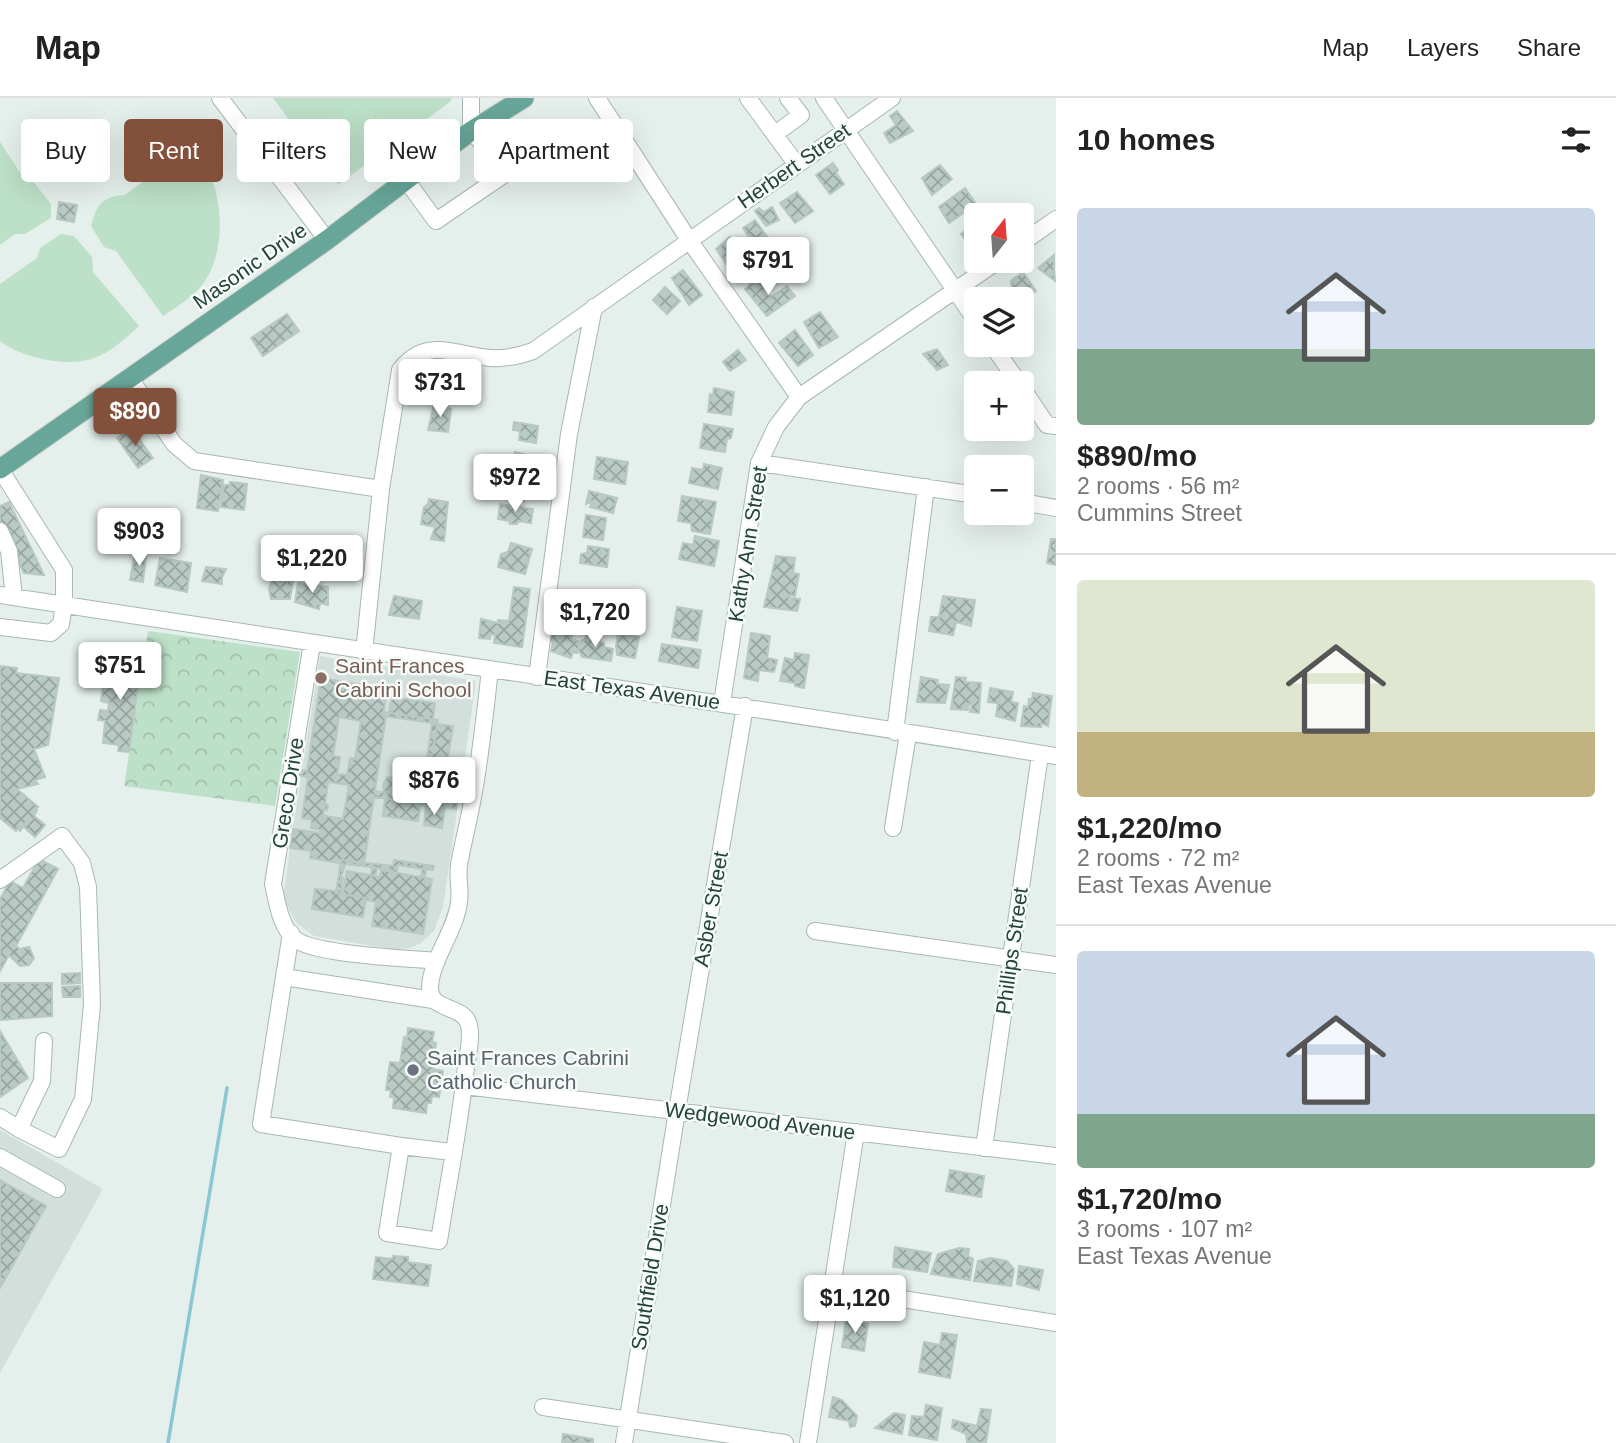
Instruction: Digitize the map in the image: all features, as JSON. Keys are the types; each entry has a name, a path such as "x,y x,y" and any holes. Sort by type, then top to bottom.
{"main road":[{"name":"Masonic Drive","path":"460,139 524,98"},
{"name":"Masonic Drive","path":"0,469 327,240 403,182"}],"street":[{"path":"220,98 327,240"},
{"path":"407,182 436,221 505,174 471,131 471,98"},
{"path":"597,98 689,240 799,397"},
{"path":"748,98 797,165"},
{"path":"775,134 801,115 789,98"},
{"path":"824,98 964,303"},
{"name":"Herbert Street","path":"381,489 400,370 418,353 434,349 490,358 511,358 533,351 892,98"},
{"path":"1034,235 1056,219"},
{"name":"Kathy Ann Street","path":"722,703 759,463 776,428 799,397 981,273"},
{"path":"537,677 569,434 594,307"},
{"path":"130,378 174,444 194,461 381,489 364,652"},
{"path":"1034,404 1051,426"},
{"path":"759,463 964,493"},
{"path":"0,469 64,570 61,624 51,634 0,627"},
{"path":"893,828 926,487"},
{"path":"1034,504 1056,508"},
{"path":"0,531 9,551 7,596"},
{"name":"East Texas Avenue","path":"7,596 364,652 745,706 1048,755"},
{"name":"Greco Drive","path":"292,935 281,917 273,884 312,643"},
{"path":"433,1000 430,988 455,922 460,900 457,884 459,865 473,796 490,670"},
{"name":"Asber Street","path":"677,1111 745,706"},
{"name":"Phillips Street","path":"984,1147 1011,958 1048,755"},
{"path":"0,880 62,836 82,863 88,887 92,1005 83,1099 59,1149 0,1117"},
{"path":"815,931 1056,965"},
{"path":"438,961 317,949 292,935 261,1124 453,1152"},
{"path":"284,977 433,1000 461,1013 469,1022 464,1086 439,1241 387,1233 401,1146"},
{"path":"19,1129 42,1081 44,1041"},
{"name":"Wedgewood Avenue","path":"464,1086 1056,1156"},
{"name":"Southfield Drive","path":"624,1443 677,1111"},
{"path":"808,1443 856,1132"},
{"path":"0,1157 57,1189"},
{"path":"832,1288 1056,1323"},
{"path":"543,1407 785,1443"}],"shaded area":[{"path":"320,656 476,681 443,907 434,931 421,943 410,948 396,950 314,936 296,923 285,901 290,848"},
{"path":"0,1130 103,1189 0,1373"}],"green space":[{"path":"273,98 452,98 427,119 364,119 364,166 350,176 350,119 289,119"},
{"path":"0,142 21,174 21,182 34,182 51,204 51,218 25,234 15,234 0,245"},
{"path":"143,182 213,182 220,225 212,269 191,296 163,316 116,251 104,247 91,226 95,212 102,203 111,197 125,195"},
{"path":"61,234 74,236 92,257 93,272 139,326 106,352 84,361 46,360 20,352 0,341 0,284 37,258 40,248"},
{"path":"148,631 300,652 275,806 124,786"}],"building":[{"path":"897,111 913,131 890,143 884,133 896,125 890,116"},
{"path":"833,163 844,184 830,194 816,175"},
{"path":"940,165 952,179 932,195 922,178"},
{"path":"965,188 975,203 964,203 964,212 949,223 939,207"},
{"path":"797,192 813,211 795,223 780,203"},
{"path":"59,202 77,205 74,222 57,219"},
{"path":"772,207 779,220 766,226 755,211 759,208 764,212"},
{"path":"755,220 773,245 759,253 743,228"},
{"path":"730,237 744,255 727,265 716,249"},
{"path":"1054,255 1054,269 1055,281 1038,268"},
{"path":"683,270 702,295 689,305 672,278"},
{"path":"1024,273 1033,287 1012,287 1011,281"},
{"path":"757,277 771,297 787,286 795,296 767,316 745,289"},
{"path":"665,287 680,301 667,314 653,300"},
{"path":"820,312 838,337 819,348 804,322"},
{"path":"287,314 299,331 263,356 251,338"},
{"path":"795,330 813,355 798,366 779,343"},
{"path":"937,349 948,365 937,370 923,354"},
{"path":"738,350 746,360 730,371 723,362"},
{"path":"439,377 457,380 454,397 436,394"},
{"path":"714,388 734,392 731,415 708,412 710,394 713,395"},
{"path":"434,404 451,409 448,432 428,430"},
{"path":"514,422 538,426 536,443 519,440 520,431 513,430"},
{"path":"704,424 733,429 731,438 727,439 725,452 700,448"},
{"path":"131,428 153,458 138,468 117,438"},
{"path":"515,452 535,457 535,463 529,463 526,474 511,470"},
{"path":"597,457 628,462 625,484 594,479"},
{"path":"704,464 722,468 718,489 689,483 692,468 703,470"},
{"path":"201,475 223,480 218,511 197,508"},
{"path":"527,479 536,482 532,495 524,492 524,501 505,495 508,481 522,485"},
{"path":"230,482 247,484 244,510 221,507 224,485 230,485"},
{"path":"589,491 617,498 613,513 590,507 592,501 586,504"},
{"path":"682,496 716,502 710,534 692,531 691,523 678,521"},
{"path":"429,499 448,502 444,541 431,539 435,527 421,524 424,507"},
{"path":"9,502 44,575 24,573 0,523 0,506"},
{"path":"500,504 533,509 531,523 519,521 517,524 510,524 509,521 498,519"},
{"path":"586,515 606,518 603,540 583,537"},
{"path":"695,536 719,541 714,566 679,559 683,543 693,545"},
{"path":"1051,539 1056,539 1056,565 1047,563"},
{"path":"511,543 532,549 525,574 498,567 501,554 508,552"},
{"path":"588,546 609,549 607,567 580,563 581,554 587,553"},
{"path":"135,554 146,554 143,582 130,580"},
{"path":"776,556 795,558 793,573 799,574 795,596 790,595 789,598 800,599 797,611 764,607"},
{"path":"160,558 191,563 187,592 155,585"},
{"path":"206,567 226,569 222,584 202,581"},
{"path":"272,580 293,581 290,599 271,599 269,589"},
{"path":"298,583 328,587 328,605 320,603 319,609 295,602"},
{"path":"514,587 530,589 522,647 494,643 495,635 491,634 490,639 479,638 481,619 498,623 498,620 509,621"},
{"path":"394,596 422,601 419,619 389,615"},
{"path":"943,596 975,600 971,626 956,622 953,635 929,631 931,617 939,617"},
{"path":"677,607 702,611 697,641 672,637"},
{"path":"559,625 574,630 571,639 581,642 577,653 573,652 571,658 551,651 552,632 557,631"},
{"path":"587,633 600,635 599,642 604,643 604,647 613,649 611,661 582,657 578,649"},
{"path":"751,633 770,636 767,658 777,660 774,672 759,670 758,681 744,678"},
{"path":"618,634 639,637 635,658 617,655"},
{"path":"662,644 701,650 698,668 659,661"},
{"path":"795,653 809,655 804,688 795,686 795,683 780,681 785,658 794,660"},
{"path":"115,656 139,659 136,680 139,680 129,752 118,751 119,745 103,743 105,721 98,720 100,710 108,711 109,703 101,701 105,673 112,674"},
{"path":"0,666 17,668 16,673 59,678 48,745 34,749 45,777 35,780 38,784 17,789 38,807 34,816 45,825 35,837 24,827 28,824 27,821 20,831 18,828 16,831 0,818"},
{"path":"921,677 938,680 937,684 949,685 945,703 917,702"},
{"path":"956,677 966,678 965,682 981,683 979,713 970,712 972,705 969,704 968,710 951,709"},
{"path":"321,678 387,689 383,716 386,716 364,864 310,858 311,851 290,848 293,829 320,833 320,830 311,828 312,819 302,818 308,777 301,776 302,770 307,771","holes":["339,717 361,721 355,759 350,758 347,775 337,774 340,757 333,756","328,782 349,785 343,819 325,816 322,821 324,809 327,810 328,805 325,804"]},
{"path":"990,688 1013,692 1011,702 1018,703 1015,721 996,716 998,703 988,702"},
{"path":"1033,693 1052,696 1048,726 1041,723 1041,727 1021,726 1024,706 1028,707"},
{"path":"392,697 435,703 433,719 389,713"},
{"path":"384,712 438,720 430,767 426,766 432,723 383,716"},
{"path":"437,724 453,726 446,770 430,767"},
{"path":"387,777 416,780 417,777 448,785 445,802 384,792 383,785"},
{"path":"375,791 457,803 456,809 374,797"},
{"path":"385,798 421,803 418,821 383,816"},
{"path":"426,806 445,808 442,828 424,825"},
{"path":"39,859 58,869 16,946 20,949 29,947 34,958 29,965 20,966 9,955 0,971 0,899 10,881 23,888"},
{"path":"341,860 393,866 394,860 434,866 433,870 426,869 425,877 421,877 422,869 398,865 397,873 377,868 375,876 371,875 372,867 345,864 341,878 341,894 336,893"},
{"path":"381,870 432,879 423,934 372,926 376,902 343,894 347,871 380,877"},
{"path":"315,889 366,898 363,917 312,909"},
{"path":"80,973 80,983 62,984 62,974"},
{"path":"0,983 52,983 52,1016 0,1020"},
{"path":"80,986 80,997 63,997 62,987"},
{"name":"Saint Frances Cabrini Catholic Church","path":"408,1028 434,1032 432,1042 436,1043 433,1069 443,1071 439,1097 432,1096 431,1103 427,1103 426,1113 393,1108 394,1097 390,1097 391,1090 386,1090 390,1062 400,1063"},
{"path":"0,1031 28,1078 0,1097"},
{"path":"950,1170 984,1176 981,1197 946,1191"},
{"path":"0,1180 46,1206 0,1288"},
{"path":"895,1247 931,1253 927,1272 893,1267"},
{"path":"959,1248 969,1249 968,1256 973,1259 970,1280 931,1274 938,1254"},
{"path":"393,1256 408,1257 408,1262 431,1265 428,1286 373,1279 376,1257 392,1259"},
{"path":"991,1258 1007,1261 1014,1269 1011,1286 974,1281 978,1261"},
{"path":"1019,1266 1043,1270 1039,1290 1017,1284"},
{"path":"846,1319 868,1324 864,1351 842,1347"},
{"path":"942,1333 957,1335 950,1378 919,1372 924,1342 940,1345"},
{"path":"833,1397 842,1400 857,1416 855,1426 850,1427 849,1421 829,1417"},
{"path":"926,1405 942,1408 937,1440 909,1435 912,1416 924,1417"},
{"path":"981,1409 991,1410 986,1443 967,1442 966,1434 952,1428 953,1420 977,1426"},
{"path":"894,1413 905,1415 902,1434 875,1428"},
{"path":"563,1434 593,1439 593,1443 562,1443"}],"waterway":[{"path":"168,1443 227,1088"}],"place":[{"name":"Saint Frances Cabrini School","path":"321,678"},
{"name":"Saint Frances Cabrini Catholic Church","path":"413,1070"}]}
